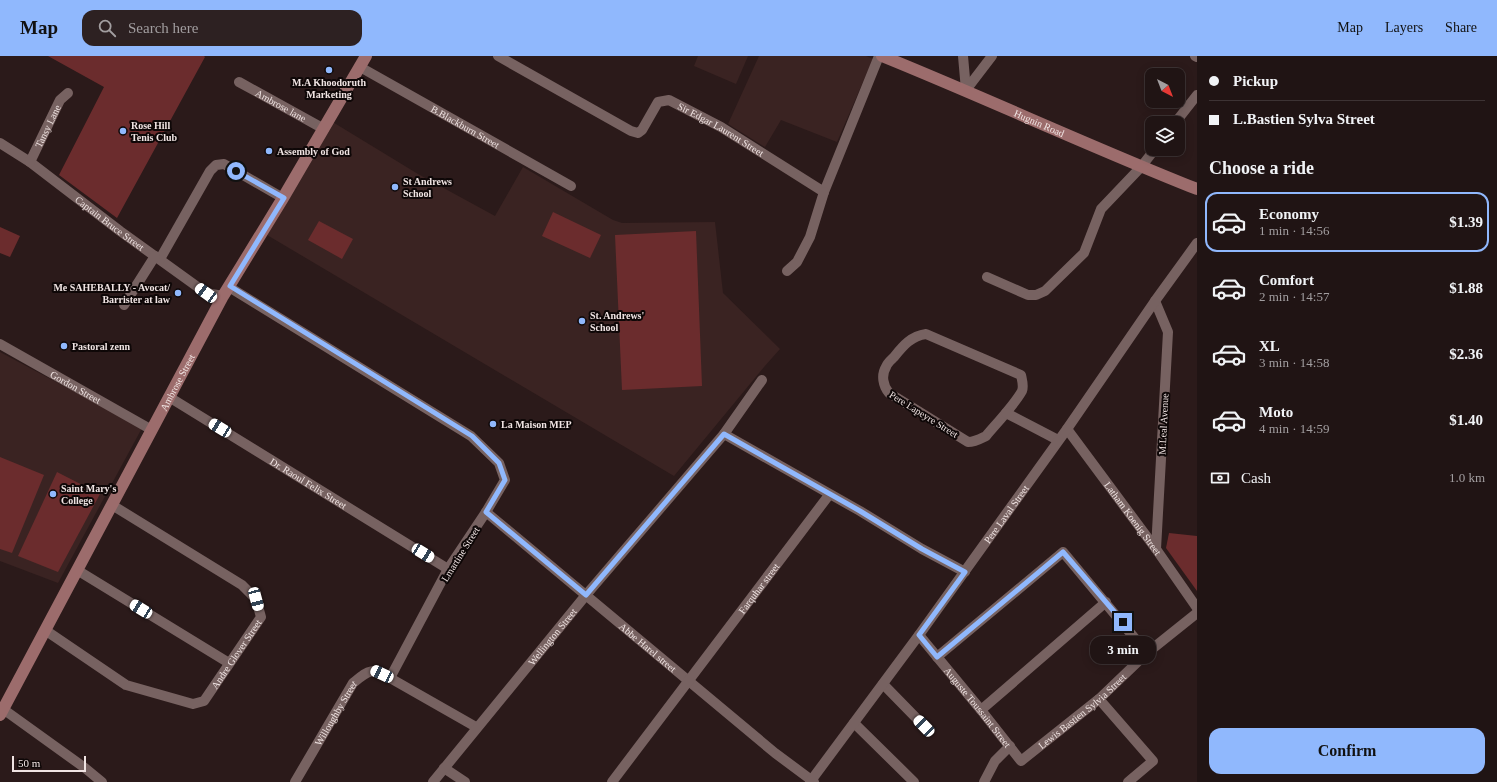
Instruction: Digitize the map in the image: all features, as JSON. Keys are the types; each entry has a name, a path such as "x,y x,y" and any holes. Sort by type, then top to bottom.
{"street":[{"name":"Sir Edgar Laurent Street","path":"498,56 631,132 638,133 642,130 658,102 669,100 721,127 824,192"},
{"path":"787,271 797,262 810,237 824,192 881,56"},
{"name":"Hugnin Road","path":"881,56 966,90 1197,190"},
{"path":"963,56 966,90"},
{"path":"966,90 992,56"},
{"name":"Ambrose Street","path":"2,712 226,291 284,198 363,61"},
{"name":"B.Blackburn Street","path":"363,61 571,186"},
{"name":"Ambrose lane","path":"239,82 324,129"},
{"name":"Tansy Lane","path":"30,162 60,100 68,93"},
{"path":"1180,116 1197,95"},
{"name":"Captain Bruce Street","path":"0,143 30,162 120,231 206,293 226,291 472,436"},
{"path":"987,277 1028,295 1036,295 1045,291 1084,253 1101,209 1150,156"},
{"path":"124,304 158,258 210,171 216,165 224,164 284,198"},
{"name":"Pere Laval Street","path":"812,781 965,572 1197,243"},
{"name":"M.Leal Avenue","path":"1155,301 1168,332 1156,549"},
{"name":"Pere Lapeyre Street","path":"926,334 933,336 1021,375 1023,383 1022,390 1006,413 986,436 973,442 968,442 889,393 883,381 886,366 908,341 926,334"},
{"name":"Gordon Street","path":"0,344 152,430"},
{"name":"Wellington Street","path":"433,782 476,727 586,595 724,434 762,380"},
{"name":"Dr. Raoul Felix Street","path":"169,397 448,569"},
{"path":"1006,413 1058,440"},
{"name":"Latham Koenig Street","path":"1067,429 1156,549 1197,608"},
{"path":"724,434 829,495 860,511 922,549 965,572"},
{"name":"Lmartine Street","path":"390,678 448,569 486,512 505,480 499,463 472,436"},
{"name":"Farquhar street","path":"612,782 829,495"},
{"name":"Andre Glover Street","path":"45,630 126,685 193,704 204,701 261,617 256,599 242,585 112,505"},
{"name":"Abbe Harel street","path":"486,512 775,753 812,781"},
{"path":"937,657 1063,552 1147,653"},
{"path":"77,570 229,663"},
{"path":"981,710 1106,602"},
{"name":"Lewis Bastien Sylvia Street","path":"1021,761 1099,699 1147,653 1197,613"},
{"name":"Auguste Toussaint Street","path":"919,635 1021,761"},
{"name":"Willoughby Street","path":"295,782 353,683 366,672 375,671 390,678 476,727"},
{"path":"883,684 924,726"},
{"path":"1099,699 1153,761 1128,782"},
{"path":"2,712 85,768 102,782"},
{"path":"854,723 914,782"},
{"path":"984,782 995,761 1010,746"},
{"path":"444,768 465,782"}],"shaded area":[{"name":"Rose Hill Tenis Club","path":"48,56 205,57 117,218 59,175 104,87"},
{"path":"698,56 748,56 736,84 694,66"},
{"path":"759,56 866,56 873,59 837,142 781,120 765,147 728,124"},
{"name":"St. Andrews' School","path":"331,121 418,174 495,216 523,167 613,220 622,223 715,222 723,293 780,349 674,476 267,235"},
{"path":"553,212 601,235 590,258 542,236"},
{"path":"319,221 353,239 342,259 308,240"},
{"path":"0,227 20,236 10,257 0,253"},
{"path":"696,231 702,386 622,390 615,235"},
{"name":"Saint Mary's College","path":"0,352 142,428 58,583 0,561"},
{"path":"0,457 44,475 12,553 0,549"},
{"path":"57,472 100,494 58,572 18,556"},
{"path":"1169,533 1197,536 1197,591 1166,548"}],"place":[{"name":"M.A Khoodoruth Marketing","path":"329,70"},
{"name":"Rose Hill Tenis Club","path":"123,131"},
{"name":"Assembly of God","path":"269,151"},
{"name":"St Andrews School","path":"395,187"},
{"name":"Me SAHEBALLY - Avocat/ Barrister at law","path":"178,293"},
{"name":"St. Andrews' School","path":"582,321"},
{"name":"Pastoral zenn","path":"64,346"},
{"name":"La Maison MEP","path":"493,424"},
{"name":"Saint Mary's College","path":"53,494"}],"route":[{"path":"236,171 284,198 230,286 472,436 499,463 505,480 486,512 586,595 724,434 829,495 860,511 922,549 965,572 919,635 937,657 1063,552 1123,622"}]}
